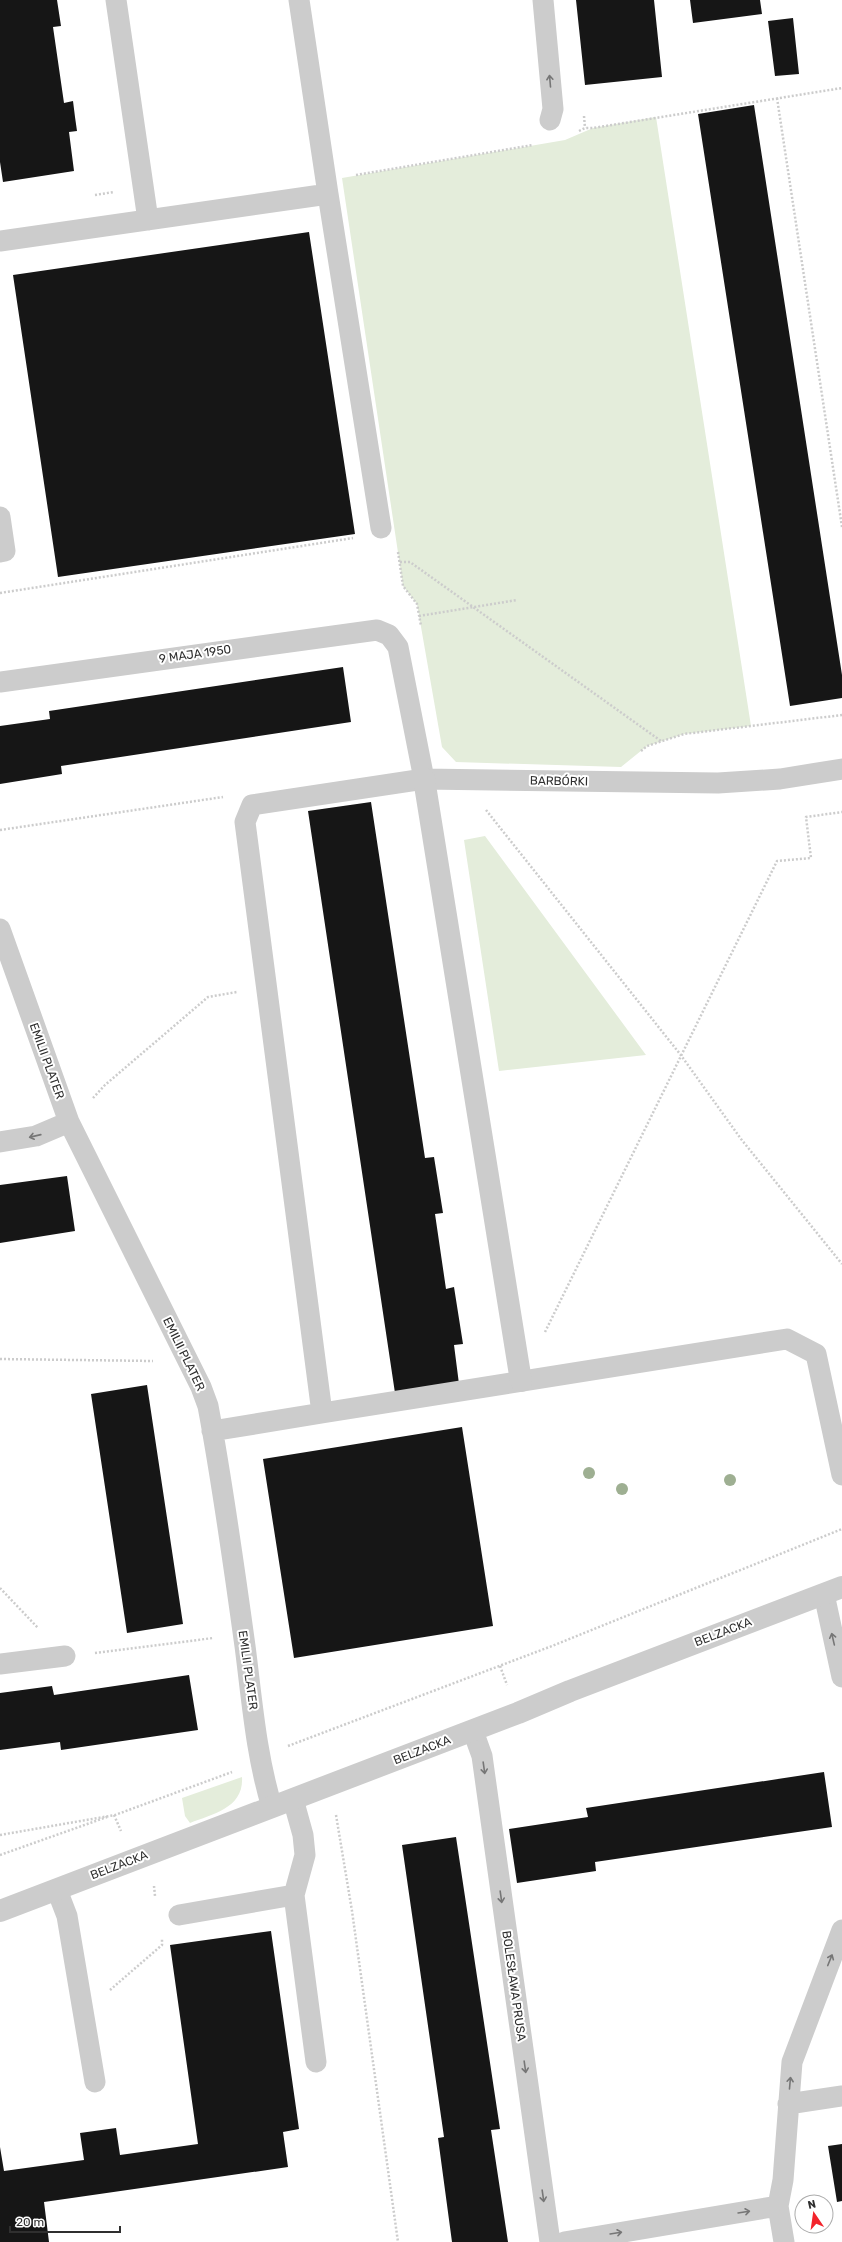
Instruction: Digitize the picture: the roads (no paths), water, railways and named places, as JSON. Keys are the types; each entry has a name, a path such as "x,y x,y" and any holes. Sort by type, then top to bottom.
{"street":[{"path":"424,779 521,1381"},
{"name":"BELZACKA","path":"0,1912 472,1731 833,1590"}],"lane":[{"path":"116,0 148,220"},
{"path":"299,0 381,528"},
{"path":"543,0 553,109 550,120"},
{"path":"0,241 328,194"},
{"path":"0,516 5,551 0,552"},
{"name":"9 MAJA 1950","path":"0,682 359,631 377,630 390,635 398,647 424,779"},
{"name":"BARBÓRKI","path":"322,1413 265,987 245,822 252,804 424,779 718,783 780,779 842,769"},
{"name":"EMILII PLATER","path":"0,929 68,1122 201,1387 208,1406 243,1632 260,1757 264,1782 272,1807"},
{"path":"0,1142 36,1136 68,1122"},
{"path":"212,1430 786,1340 816,1354 842,1475"},
{"path":"833,1590 842,1677"},
{"path":"0,1664 65,1656"},
{"name":"BOLESŁAWA PRUSA","path":"472,1731 482,1756 550,2242"},
{"path":"293,1799 303,1835 305,1855 294,1895 316,2062"},
{"path":"56,1890 67,1916 94,2082"},
{"path":"179,1916 294,1895"},
{"path":"784,2242 778,2206 783,2180 792,2062 842,1930"},
{"path":"788,2104 842,2096"},
{"path":"564,2242 778,2206"}]}
